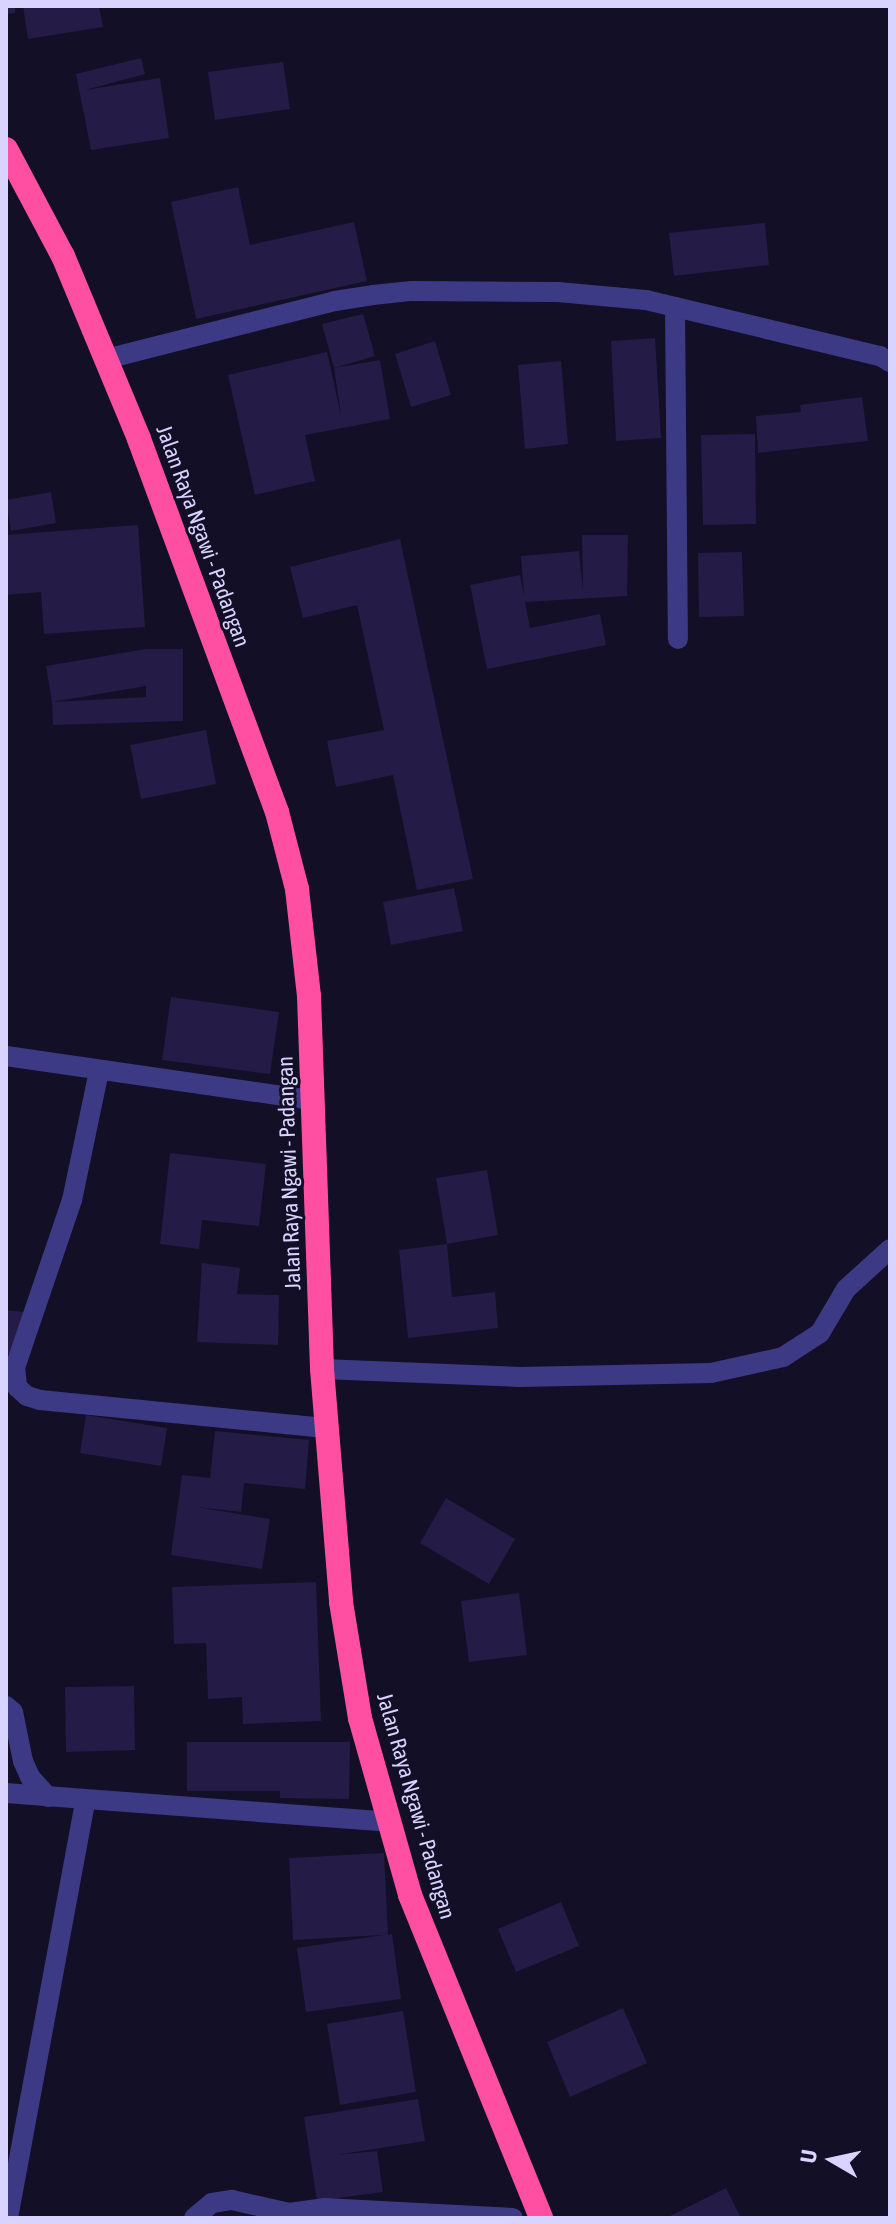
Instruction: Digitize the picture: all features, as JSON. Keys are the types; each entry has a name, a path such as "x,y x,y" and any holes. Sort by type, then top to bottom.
{"highway":[{"name":"Jalan Raya Ngawi - Padangan","path":"6,149 63,256 139,439 277,812 297,889 309,996 315,1248 322,1369 341,1602 360,1718 410,1895 541,2218"}],"street":[{"path":"106,359 335,301 412,291 596,294 675,307 880,356 890,362"},
{"path":"675,307 678,639"},
{"path":"6,1056 313,1100"},
{"path":"99,1071 72,1200 15,1367 11,1390 40,1400 328,1428"},
{"path":"322,1369 520,1377 711,1373 783,1357 820,1333 846,1289 890,1249"},
{"path":"6,1706 13,1712 23,1761 30,1777 48,1797"},
{"path":"6,1793 389,1822"},
{"path":"8,2218 86,1799"},
{"path":"194,2218 212,2203 232,2200 289,2215 324,2208 513,2218"}],"building":[{"path":"6,6 15,6 15,13 6,14"},
{"path":"23,6 99,6 103,27 28,39"},
{"path":"141,58 145,74 85,90 160,78 169,138 91,150 76,74"},
{"path":"283,62 290,109 215,120 208,72"},
{"path":"238,187 250,245 354,222 367,281 196,319 171,202"},
{"path":"765,223 769,265 674,276 669,233"},
{"path":"363,314 375,356 334,368 322,324"},
{"path":"655,338 661,438 616,441 611,341"},
{"path":"435,341 451,395 411,407 395,354"},
{"path":"327,352 341,415 334,368 380,360 390,419 305,435 315,481 255,495 228,375"},
{"path":"561,361 568,444 525,449 518,365"},
{"path":"862,397 868,441 758,453 756,416 801,412 800,405"},
{"path":"755,434 756,524 703,525 701,435"},
{"path":"51,492 56,523 11,531 6,500"},
{"path":"138,525 145,627 44,634 41,592 6,595 6,535"},
{"path":"582,535 628,535 627,596 525,602 530,628 600,614 606,645 487,669 470,585 520,575 524,596 521,556 579,551 583,591"},
{"path":"400,539 473,879 417,890 393,775 336,787 327,741 384,730 357,605 303,618 290,567"},
{"path":"742,552 744,616 699,617 698,553"},
{"path":"146,649 183,649 183,721 53,725 46,666","holes":["146,686 146,697 52,702"]},
{"path":"206,730 216,784 141,799 130,745"},
{"path":"454,888 463,931 391,945 383,902"},
{"path":"171,997 279,1012 270,1074 162,1060"},
{"path":"170,1153 266,1164 259,1226 202,1220 199,1249 160,1244"},
{"path":"487,1170 498,1235 447,1244 436,1178"},
{"path":"447,1244 452,1297 495,1292 498,1328 408,1338 399,1250"},
{"path":"202,1263 240,1268 237,1294 279,1295 278,1345 197,1342"},
{"path":"6,1310 24,1312 19,1355 6,1354"},
{"path":"86,1415 167,1428 161,1466 80,1453"},
{"path":"215,1431 309,1440 305,1489 244,1483 241,1512 196,1507 270,1519 262,1569 171,1555 182,1475 210,1478"},
{"path":"446,1498 515,1539 489,1584 420,1543"},
{"path":"316,1582 321,1721 243,1724 242,1697 208,1699 206,1643 174,1644 172,1587"},
{"path":"519,1593 527,1655 469,1662 461,1601"},
{"path":"134,1686 135,1750 66,1752 65,1687"},
{"path":"187,1742 350,1742 349,1799 280,1798 280,1791 187,1791"},
{"path":"384,1853 388,1935 392,1934 401,1999 306,2012 297,1948 383,1935 293,1940 289,1858"},
{"path":"561,1902 579,1946 516,1972 498,1929"},
{"path":"623,2008 647,2063 570,2097 547,2042"},
{"path":"403,2011 416,2092 340,2105 327,2024"},
{"path":"418,2099 425,2141 336,2155 377,2151 383,2192 317,2201 304,2117"},
{"path":"726,2188 741,2218 666,2218"}]}
